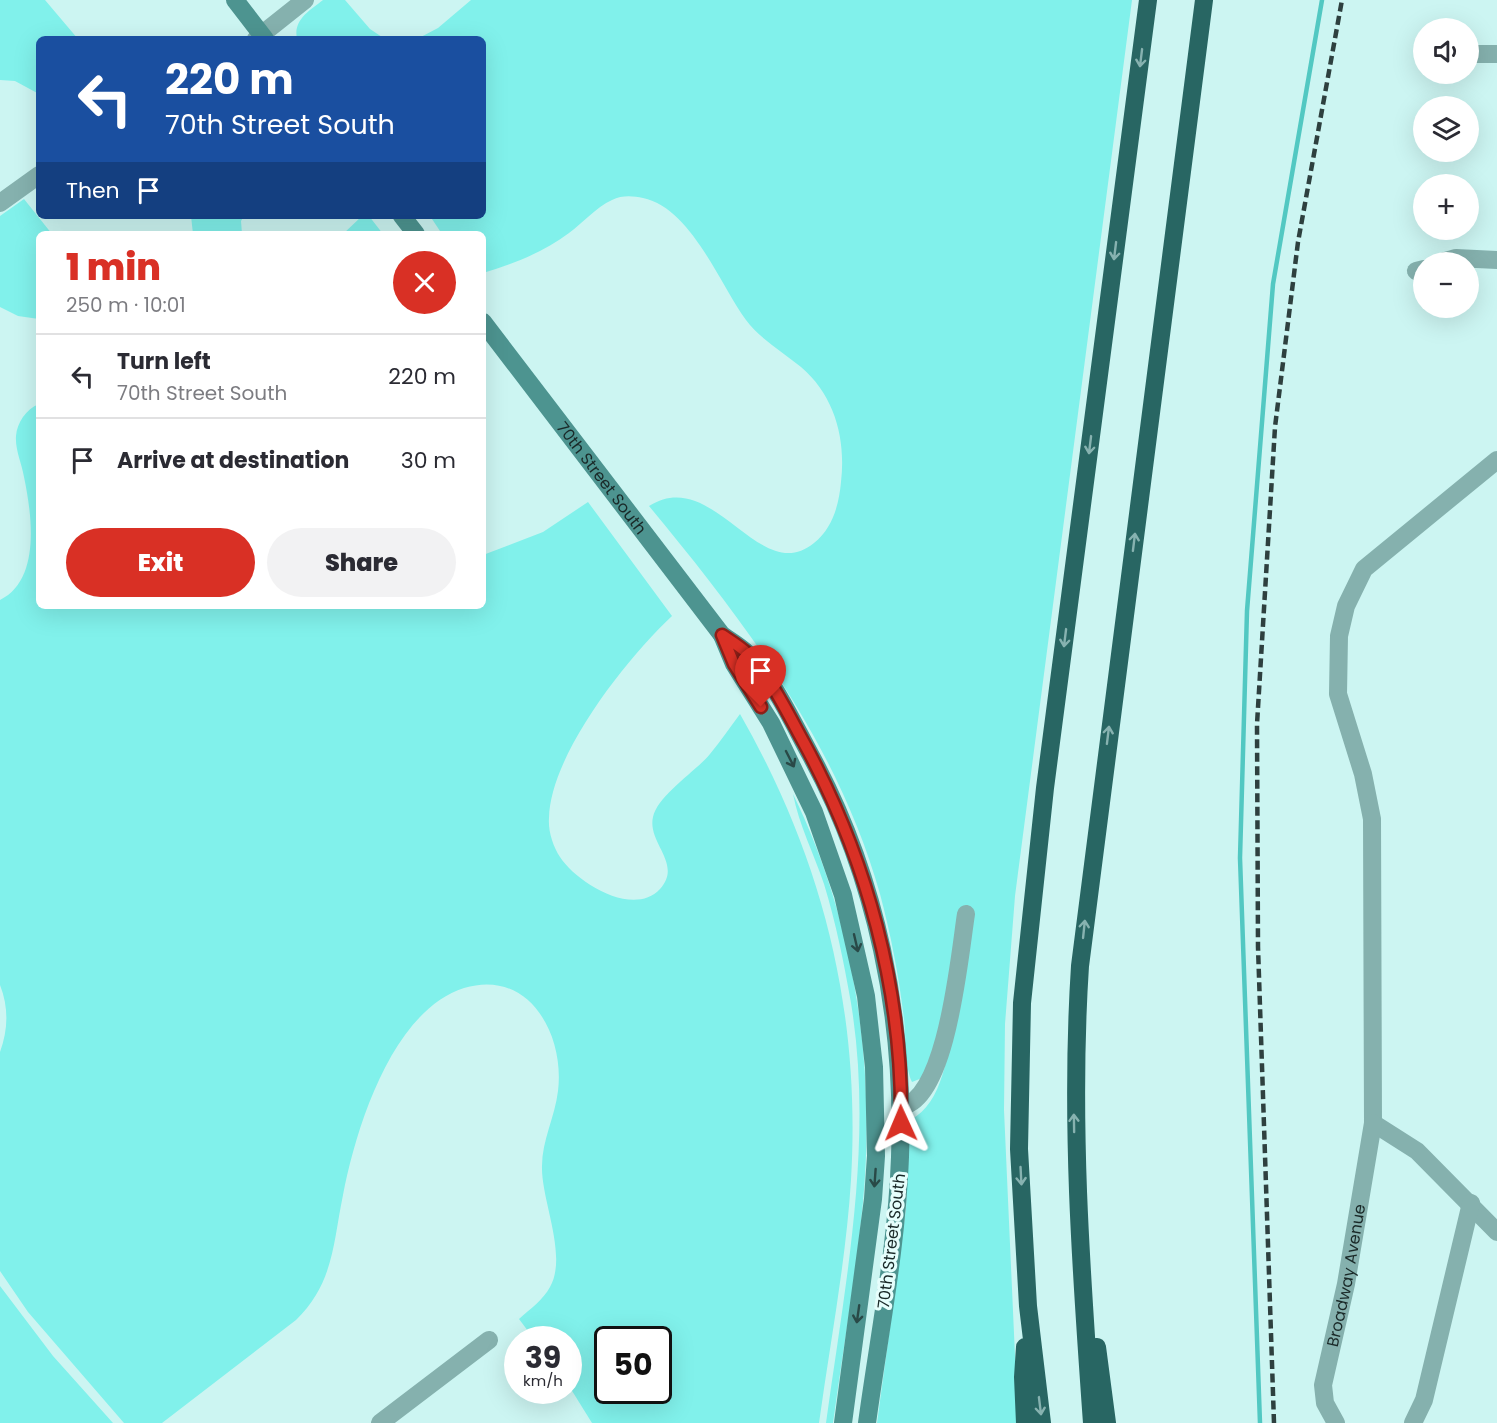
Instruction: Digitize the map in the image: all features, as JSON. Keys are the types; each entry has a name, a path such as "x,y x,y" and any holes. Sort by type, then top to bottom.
{"highway":[{"path":"1042,1423 1028,1306 1019,1149 1022,1003 1028,933 1148,0"},
{"path":"1092,1423 1076,1182 1076,1038 1083,928 1204,0"},
{"path":"1076,1182 1107,1423"},
{"path":"1025,1423 1023,1377 1028,1306"}],"main road":[{"path":"234,0 260,36"},
{"path":"404,219 414,231"},
{"name":"70th Street South","path":"486,326 722,635 734,664 771,723 814,812 843,895 866,996 874,1067 876,1156 870,1222 843,1423"},
{"name":"70th Street South","path":"722,635 748,654 786,712 826,785 855,854 884,958 895,1029 901,1106 897,1203 867,1423"}],"street":[{"path":"263,36 305,0"},
{"path":"1479,54 1497,54"},
{"path":"0,202 36,177"},
{"path":"1479,259 1497,260"},
{"name":"Broadway Avenue","path":"1336,1423 1325,1403 1323,1385 1346,1284 1373,1123 1372,819 1363,774 1338,694 1339,636 1346,606 1364,569 1497,460"},
{"path":"901,1106 913,1102 921,1095 935,1070 948,1019 966,914"},
{"path":"1373,1123 1417,1151 1471,1203 1497,1232"},
{"path":"1413,1423 1424,1400 1471,1203"},
{"path":"380,1423 489,1340"}],"shaded area":[{"path":"0,0 45,0 75,36 36,36 36,92 15,81 0,80"},
{"path":"323,0 345,0 370,29 380,36 297,36 297,26 308,12"},
{"path":"471,0 1132,0 1015,896 1005,1024 1004,1110 1018,1423 877,1423 906,1209 910,1120 922,1112 938,1086 956,1009 937,1039 922,1078 912,1082 907,1061 900,988 884,909 862,839 840,787 814,737 754,641 649,506 672,498 694,501 774,550 794,553 821,537 837,507 842,450 836,419 822,391 813,379 752,327 690,231 676,216 660,205 643,198 616,198 600,207 569,233 539,252 486,272 486,231 440,231 432,219 486,219 486,36 423,36 438,28"},
{"path":"24,199 36,214 36,219 40,219 50,231 36,231 36,319 18,316 0,307 0,216"},
{"path":"191,219 242,219 242,231 193,231"},
{"path":"359,219 371,219 381,231 346,231"},
{"path":"36,406 36,609 486,609 486,554 543,532 588,502 672,616 634,656 576,737 562,766 553,793 549,823 557,853 579,877 606,893 635,900 649,897 660,889 666,880 668,871 653,827 656,809 669,792 710,754 740,714 794,824 814,881 830,938 842,997 850,1057 853,1118 851,1180 845,1241 819,1423 592,1423 580,1404 582,1404 582,1326 524,1326 519,1319 544,1296 555,1274 555,1244 542,1166 544,1147 558,1091 559,1070 555,1048 538,1011 524,997 507,988 487,984 464,988 439,1001 417,1021 398,1046 381,1075 357,1138 330,1262 318,1292 309,1306 296,1320 162,1423 124,1423 28,1312 0,1271 0,1052 5,1035 6,1019 5,1002 0,985 0,600 13,591 22,578 28,562 31,527 16,436 23,417"},
{"path":"793,794 832,891 856,993 863,1045 866,1150 863,1202 833,1423 826,1423 848,1266 858,1161 857,1056 851,1003 836,928 824,884"},
{"path":"0,1286 53,1356 113,1423 0,1423"}],"waterway":[{"path":"1260,1423 1240,858 1247,611 1273,284 1322,0"}],"railway":[{"path":"1274,1423 1258,947 1257,724 1275,427 1298,242 1342,0"}],"route":[{"path":"761,707 734,664 722,635 748,654 786,712 826,785 855,854 866,884 887,975 899,1069 901,1123"}]}
